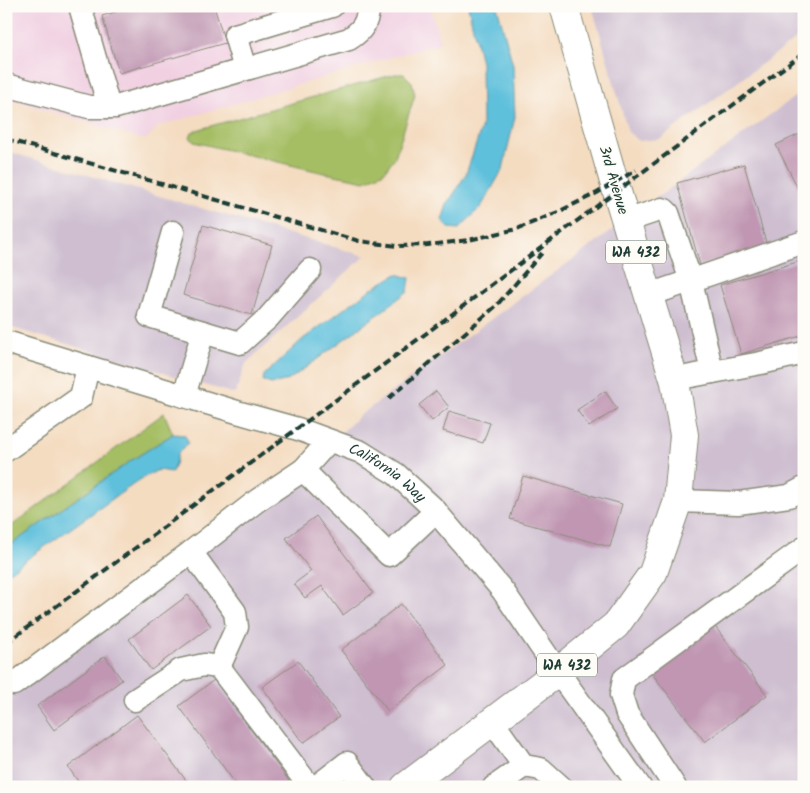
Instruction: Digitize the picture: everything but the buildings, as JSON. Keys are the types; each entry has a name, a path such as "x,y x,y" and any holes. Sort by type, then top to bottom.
{"highway":[{"name":"3rd Avenue","path":"564,6 674,379 684,435 678,501"},
{"name":"WA 432","path":"416,783 492,721 558,672 616,625 653,572 678,501"}],"street":[{"path":"80,6 109,107"},
{"path":"245,69 235,35 332,6"},
{"path":"6,85 89,107 116,107 349,39 364,26 369,6"},
{"path":"626,221 662,209 668,213 691,281 712,372"},
{"path":"173,232 149,316 240,343 268,318 310,270"},
{"path":"649,295 804,242"},
{"path":"184,396 203,332"},
{"name":"California Way","path":"6,342 298,429 362,452 396,474 436,511 503,591 640,787"},
{"path":"674,379 804,353"},
{"path":"6,450 81,397 88,367"},
{"path":"14,684 258,500 303,470 329,440"},
{"path":"303,470 389,554 436,511"},
{"path":"678,501 738,503 789,496 804,488"},
{"path":"675,787 627,714 621,695 624,680 804,548"},
{"path":"191,552 235,612 237,627 219,667"},
{"path":"135,700 181,670 204,665 219,667 310,787"},
{"path":"492,721 524,766"},
{"path":"316,787 347,764 365,787"},
{"path":"494,787 524,766 542,769 561,787"}],"shaded area":[{"path":"6,6 430,6 440,43 159,126 145,140 6,98"},
{"path":"592,6 804,6 804,33 660,139 639,141 628,132"},
{"path":"804,90 804,787 6,787 6,692 305,467 359,416"},
{"path":"6,151 365,256 246,363 235,394 6,326"}],"green space":[{"path":"395,74 404,74 412,82 415,95 395,157 384,172 365,181 194,142 190,137 192,132 200,129"},
{"path":"164,413 173,434 132,460 6,548 6,530"}],"water":[{"path":"468,6 497,6 513,65 515,117 503,169 481,207 459,229 449,228 442,220 447,205 466,174 482,126 481,63"},
{"path":"397,274 410,278 408,291 289,380 271,384 263,381 264,375 303,339 371,289"},
{"path":"173,434 184,435 188,443 178,453 172,472 158,470 141,479 6,574 6,548 132,460"}],"railway":[{"path":"6,643 804,53"},
{"path":"6,139 359,241 397,246 428,245 469,240 517,229 597,193 636,170"},
{"path":"389,398 496,306 542,253"}]}
